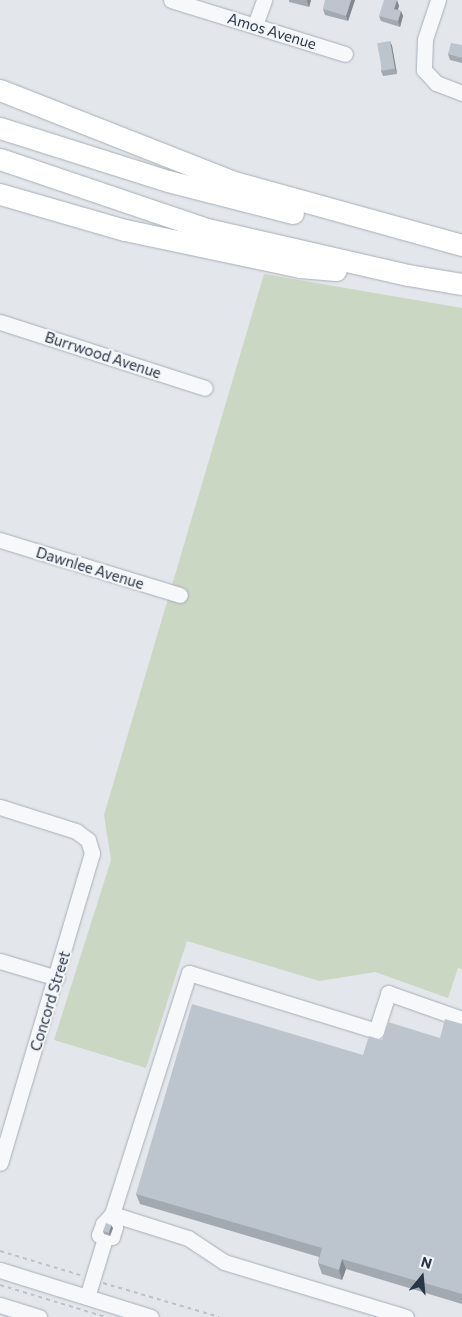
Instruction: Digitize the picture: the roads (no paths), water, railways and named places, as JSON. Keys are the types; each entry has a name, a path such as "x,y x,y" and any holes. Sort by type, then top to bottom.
{"highway":[{"path":"0,90 86,126 231,180 462,246"},
{"path":"0,128 233,198 317,219 462,246"},
{"path":"0,159 207,229 408,275 462,284"},
{"path":"0,194 125,230 207,249 300,267 408,275"}],"street":[{"name":"Amos Avenue","path":"171,0 345,54"},
{"path":"255,25 264,0"},
{"path":"438,0 425,39 424,70 436,83 462,93"},
{"name":"Burrwood Avenue","path":"0,322 205,388"},
{"name":"Dawnlee Avenue","path":"0,540 180,595"},
{"name":"Concord Street","path":"0,807 67,827 88,840 92,852 91,865 57,978 7,1118 0,1163"},
{"path":"0,961 57,978"},
{"path":"87,1297 105,1238 99,1235 103,1224 112,1214 189,973 376,1031 388,992 462,1019"},
{"path":"112,1214 188,1238 224,1262 406,1317"},
{"path":"0,1276 87,1297 151,1317"},
{"path":"0,1305 39,1317"}]}
